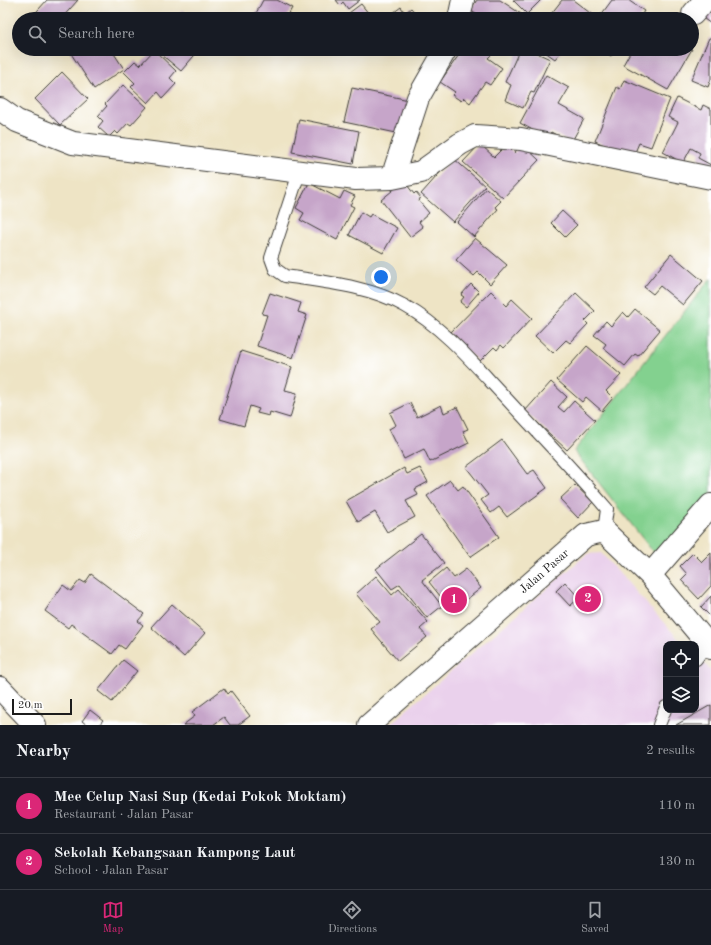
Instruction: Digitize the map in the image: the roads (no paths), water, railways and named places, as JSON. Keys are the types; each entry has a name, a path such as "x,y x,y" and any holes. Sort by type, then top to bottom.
{"street":[{"path":"461,12 463,0"},
{"path":"392,178 418,98 442,56"},
{"path":"0,109 17,121 73,143 300,170 356,179 392,178 421,172 467,139 475,136 521,139 711,178"},
{"path":"650,575 711,505"},
{"path":"604,531 650,575 705,650"},
{"name":"Jalan Pasar","path":"369,725 586,535 604,531"},
{"path":"0,688 35,725"}],"lane":[{"path":"300,170 271,258 275,269 285,276 357,288 381,295 404,305 426,319 478,369 607,509 604,531"},
{"path":"659,725 664,713"}],"place":[{"name":"Sekolah Kebangsaan Kampong Laut","path":"588,599"},
{"name":"Mee Celup Nasi Sup (Kedai Pokok Moktam)","path":"454,600"}]}
